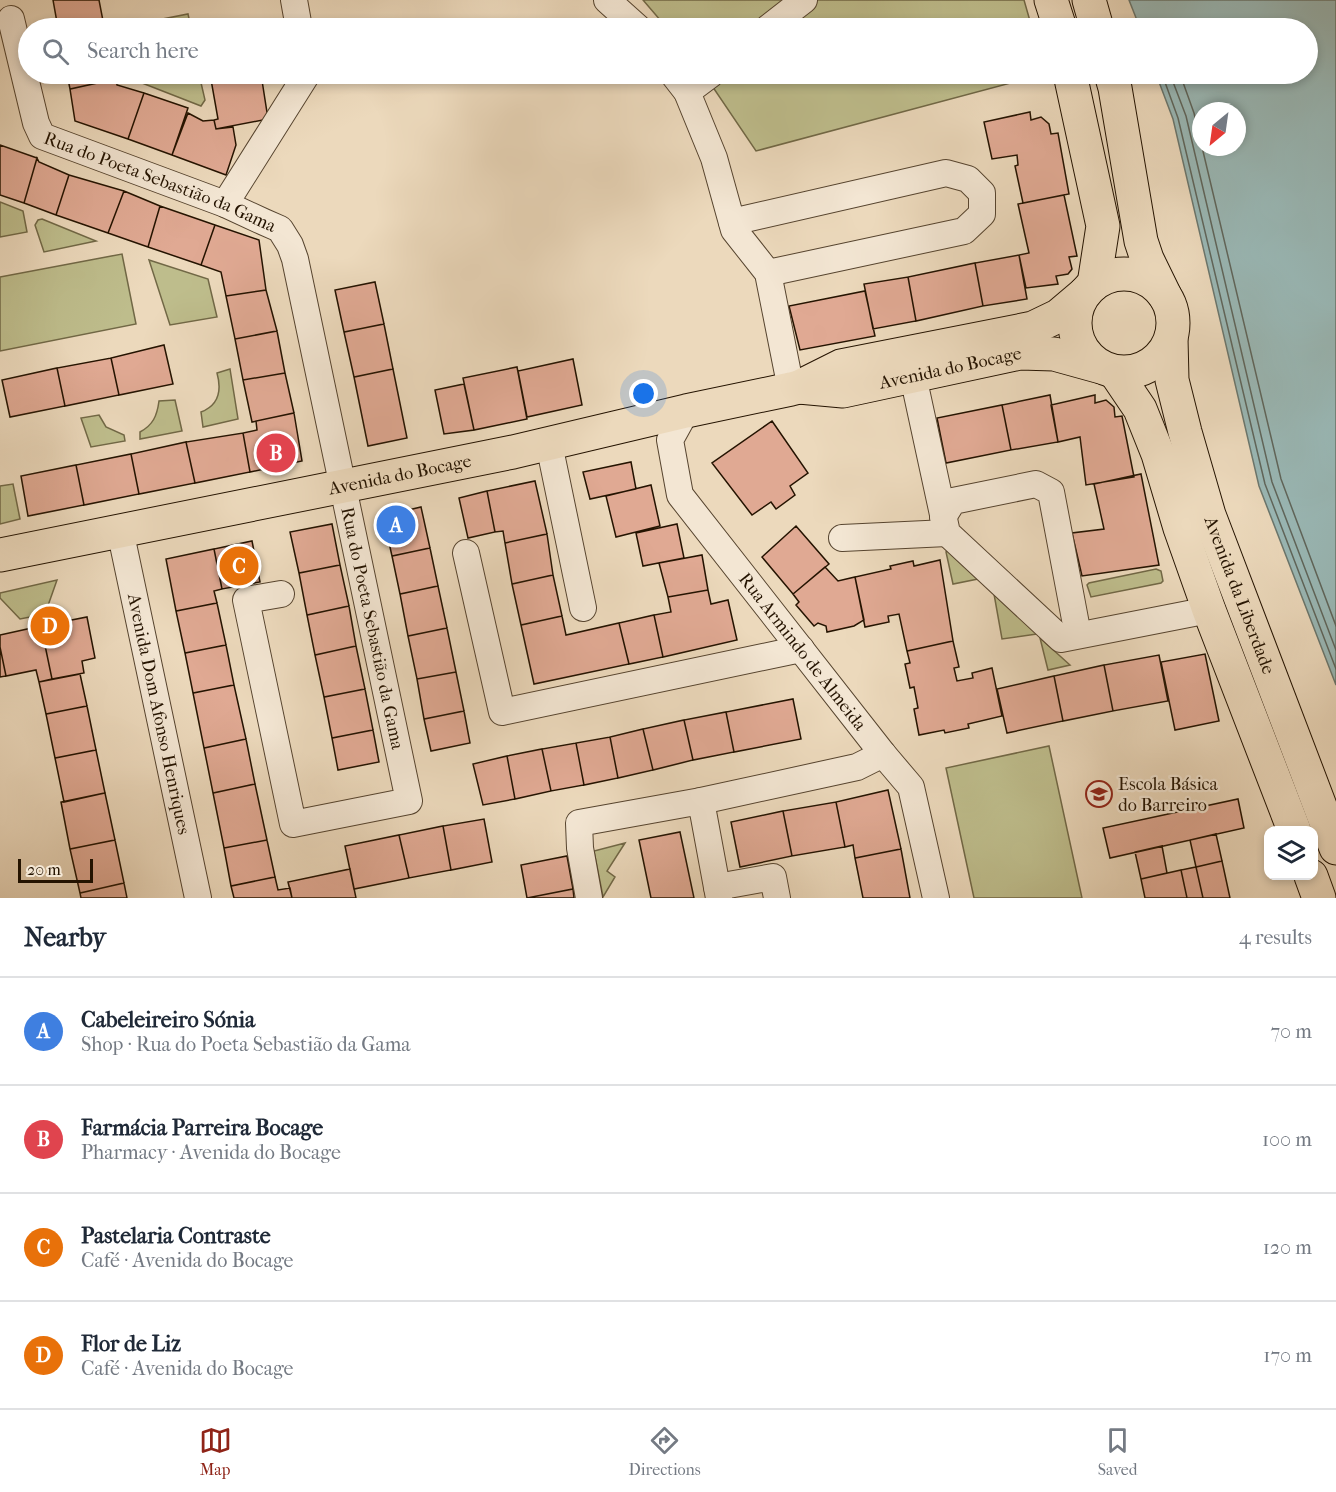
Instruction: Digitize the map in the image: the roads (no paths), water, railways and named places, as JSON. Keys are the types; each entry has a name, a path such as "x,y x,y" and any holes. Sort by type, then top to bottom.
{"main road":[{"path":"1051,0 1057,18"},
{"path":"1089,0 1094,18"},
{"path":"1072,84 1103,226 1089,289"},
{"path":"1113,84 1141,241 1147,259 1166,297 1171,309 1173,324 1171,338 1165,351 1149,365 1129,372 1108,369 1090,359 1081,348 1076,334 1077,307 1089,289 1106,277 1120,274 1146,279 1166,297"},
{"name":"Avenida do Bocage","path":"0,555 549,444 795,388 841,366 1033,328 1058,316 1089,289"},
{"name":"Avenida da Liberdade","path":"1171,338 1172,380 1209,515 1336,848"},
{"name":"Avenida do Bocage","path":"795,388 843,391 1020,353 1054,354 1108,369"},
{"name":"Avenida da Liberdade","path":"1108,369 1140,409 1144,418 1209,610 1292,826"},
{"path":"1313,880 1320,898"}],"street":[{"path":"294,0 297,18"},
{"path":"781,18 804,0"},
{"path":"611,1 628,18"},
{"name":"Rua do Poeta Sebastião da Gama","path":"11,19 18,48"},
{"name":"Rua do Poeta Sebastião da Gama","path":"27,84 36,123 42,136 225,204 280,230 290,245 295,259 409,801 293,824 246,600 281,594"},
{"path":"225,204 302,84"},
{"path":"680,84 714,158 734,230 768,273 795,388"},
{"path":"732,222 945,173 968,179 982,193 982,214 964,231 768,273"},
{"path":"913,376 945,525 1060,639 1209,610"},
{"name":"Rua Armindo de Almeida","path":"686,411 670,440 680,495 911,787 936,898"},
{"path":"549,444 583,608"},
{"path":"945,525 953,501 1036,484 1051,492 1078,635"},
{"path":"842,538 945,525"},
{"name":"Avenida Dom Afonso Henriques","path":"120,530 198,898"},
{"path":"466,553 502,712 801,649"},
{"path":"589,898 580,848 579,823 701,801 857,767 883,754"},
{"path":"701,801 718,893 773,877 777,898"}],"water":[{"path":"1129,0 1336,0 1336,685 1259,486 1173,119 1160,84 1318,84 1318,18 1136,18"}],"place":[{"name":"Farmácia Parreira Bocage","path":"276,453"},
{"name":"Cabeleireiro Sónia","path":"396,525"},
{"name":"Pastelaria Contraste","path":"239,566"},
{"name":"Flor de Liz","path":"50,626"},
{"name":"Escola Básica do Barreiro","path":"1099,794"}]}
